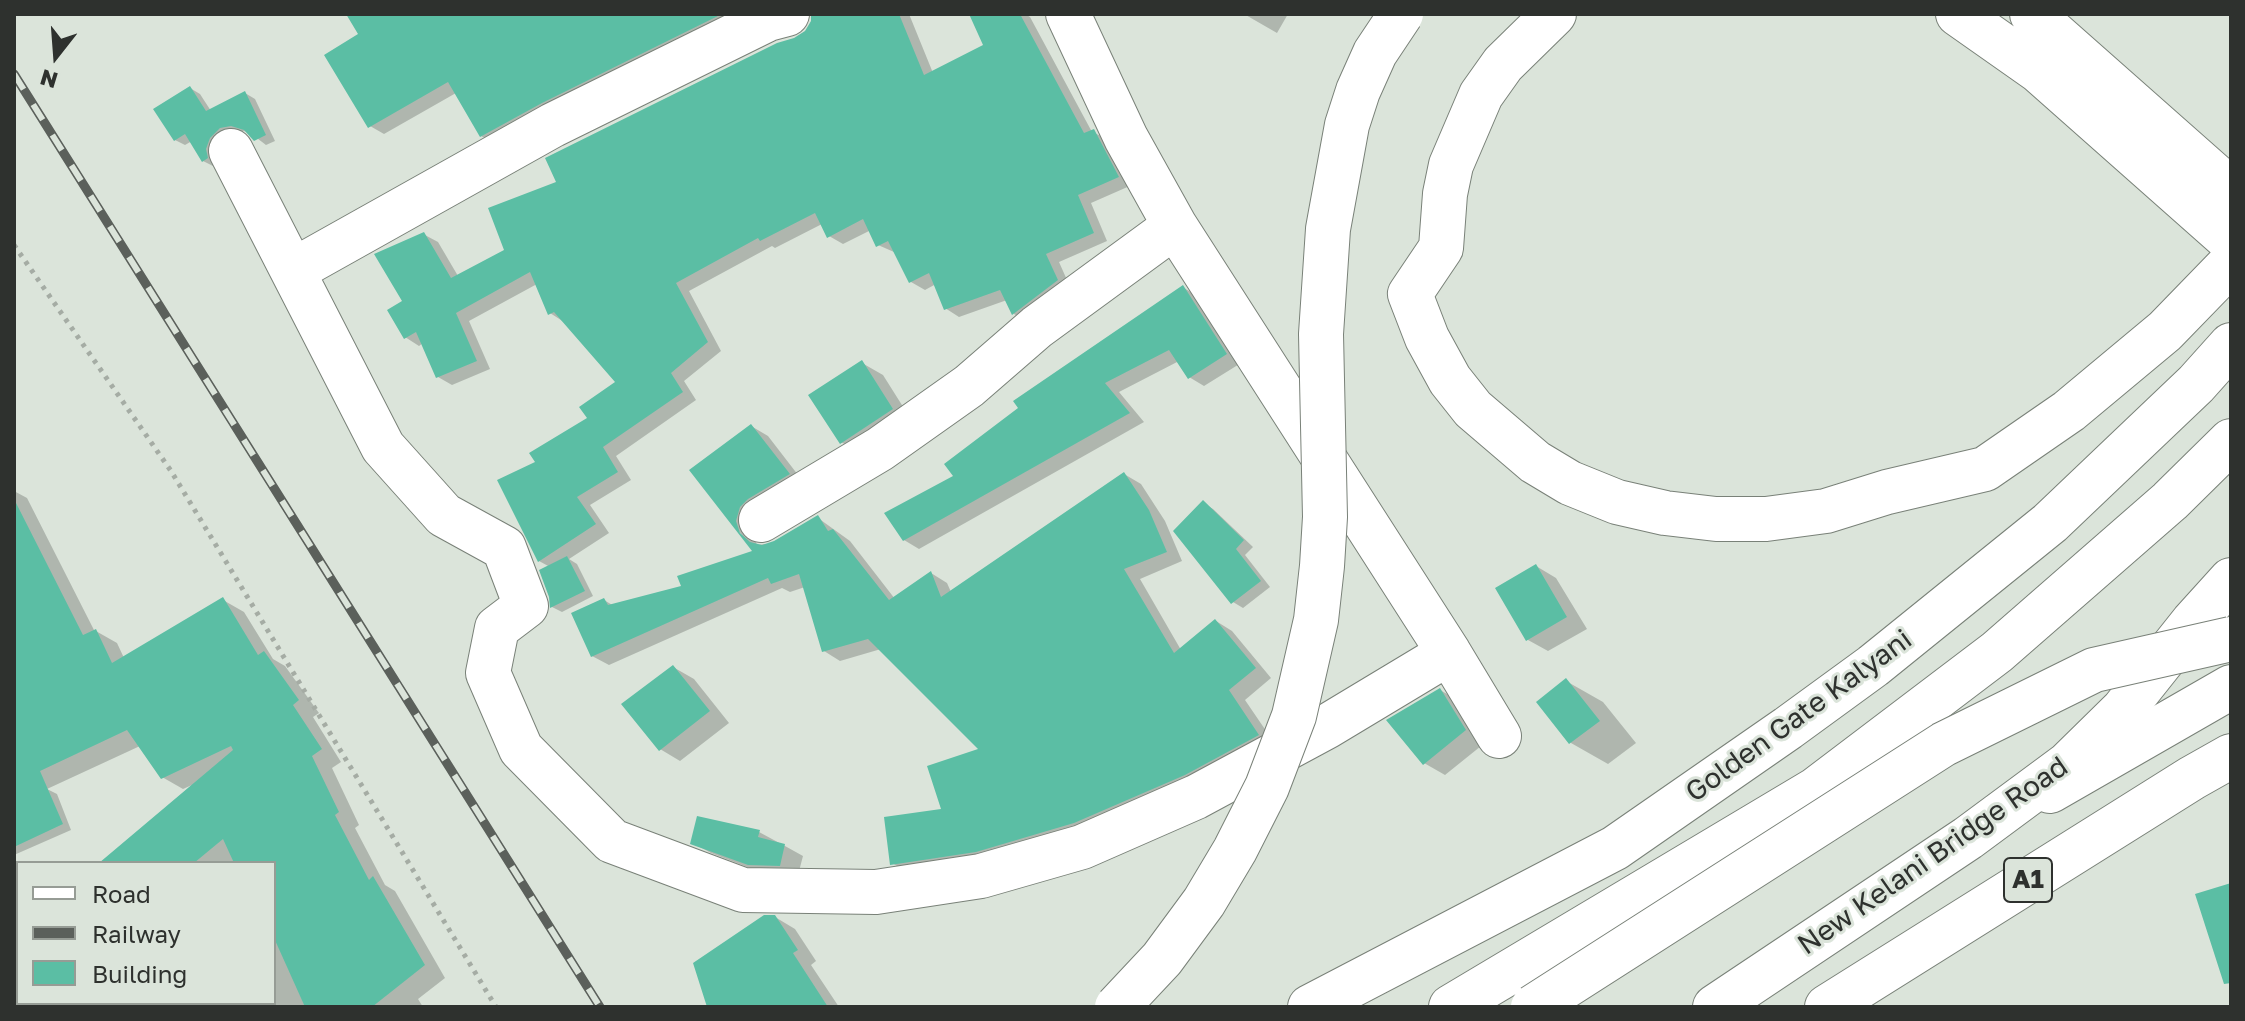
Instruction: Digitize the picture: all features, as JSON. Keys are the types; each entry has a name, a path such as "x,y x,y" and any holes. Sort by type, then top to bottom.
{"main road":[{"path":"294,270 553,125 768,19 787,14"},
{"path":"1068,14 1126,138 1175,226 1499,736"},
{"path":"1117,1007 1162,959 1204,902 1267,787 1294,716 1316,620 1322,566 1325,517 1321,334 1328,229 1344,138 1358,91 1375,53 1401,14"},
{"path":"1554,14 1503,64 1476,105 1451,165 1445,194 1441,248 1410,294 1427,338 1450,380 1473,409 1535,462 1570,483 1617,502 1665,513 1716,519 1766,519 1826,511 1887,492 1985,469 2069,411 2165,331 2231,263"},
{"path":"1958,14 2039,71 2231,241"},
{"path":"2032,14 2231,190"},
{"path":"231,151 383,447 444,515 504,548 526,606 497,628 488,673 521,749 612,841 743,890 876,892 981,876 1082,847 1196,797 1326,727 1449,653"},
{"path":"761,520 880,449 956,395 1037,327 1175,226"},
{"name":"Golden Gate Kalyani","path":"1310,1007 1615,848 1788,728 1873,666 2050,523 2196,384 2231,345"},
{"path":"1451,1007 1815,790 1997,652 2170,501 2231,441"},
{"name":"New Kelani Bridge Road","path":"1715,1007 1968,838 2068,764 2112,721 2231,580"},
{"path":"1533,1007 1944,744 2094,670 2231,639"},
{"path":"1968,838 2231,687"},
{"name":"A1","path":"1827,1007 2154,801 2231,756"}],"path":[{"path":"14,245 171,471 496,1007"}],"building":[{"path":"346,14 722,14 480,137 448,82 368,128 324,55 358,34"},
{"path":"811,14 899,14 924,75 983,45 969,14 1020,14 1084,133 1094,129 1119,177 1078,195 1094,233 1046,254 1058,280 1012,315 1000,290 944,310 929,273 909,283 888,241 876,247 863,219 827,238 815,213 760,241 758,238 676,283 708,342 671,373 683,392 603,447 618,472 577,497 596,524 538,562 497,480 535,462 529,453 587,418 579,407 615,382 554,312 548,315 530,272 456,313 477,361 436,378 416,332 404,339 387,310 402,301 374,254 424,232 451,278 504,250 488,208 556,182 545,158 777,43 794,38 805,31"},
{"path":"190,86 206,111 245,91 266,135 254,141 244,130 231,126 220,128 210,138 206,149 208,158 202,162 185,134 174,141 153,109"},
{"path":"1183,285 1227,354 1188,379 1169,350 1105,383 1130,413 903,541 884,513 953,476 944,464 1018,408 1013,401"},
{"path":"862,360 893,409 840,444 808,395"},
{"path":"751,424 790,474 740,507 736,521 740,533 750,542 762,545 818,515 828,531 833,529 889,600 931,571 941,597 1124,472 1149,510 1167,552 1124,569 1174,653 1215,619 1256,668 1229,690 1259,735 1185,775 1074,823 976,852 890,865 884,817 941,809 927,766 978,749 868,639 822,652 799,574 771,584 768,578 591,657 571,613 604,598 608,605 681,586 677,576 752,551 689,470"},
{"path":"14,499 83,635 96,629 112,663 223,597 258,655 264,651 299,700 293,705 322,749 312,756 339,812 335,815 369,880 373,876 425,965 372,1007 305,1007 276,942 276,861 233,861 223,839 196,861 101,861 233,750 231,746 161,779 127,730 40,771 63,824 14,847"},
{"path":"1203,500 1244,540 1236,549 1261,581 1231,604 1173,531"},
{"path":"567,556 585,591 550,608 539,570"},
{"path":"1536,564 1567,617 1526,641 1495,588"},
{"path":"673,665 710,711 659,751 621,704"},
{"path":"1566,678 1600,721 1569,744 1536,702"},
{"path":"1440,688 1466,730 1423,765 1386,720"},
{"path":"697,816 760,830 758,837 785,844 780,866 748,865 690,844"},
{"path":"2231,883 2231,983 2224,984 2195,894"},
{"path":"764,915 775,915 798,950 793,953 828,1007 707,1007 693,963"}],"railway":[{"path":"14,74 600,1007"}]}
